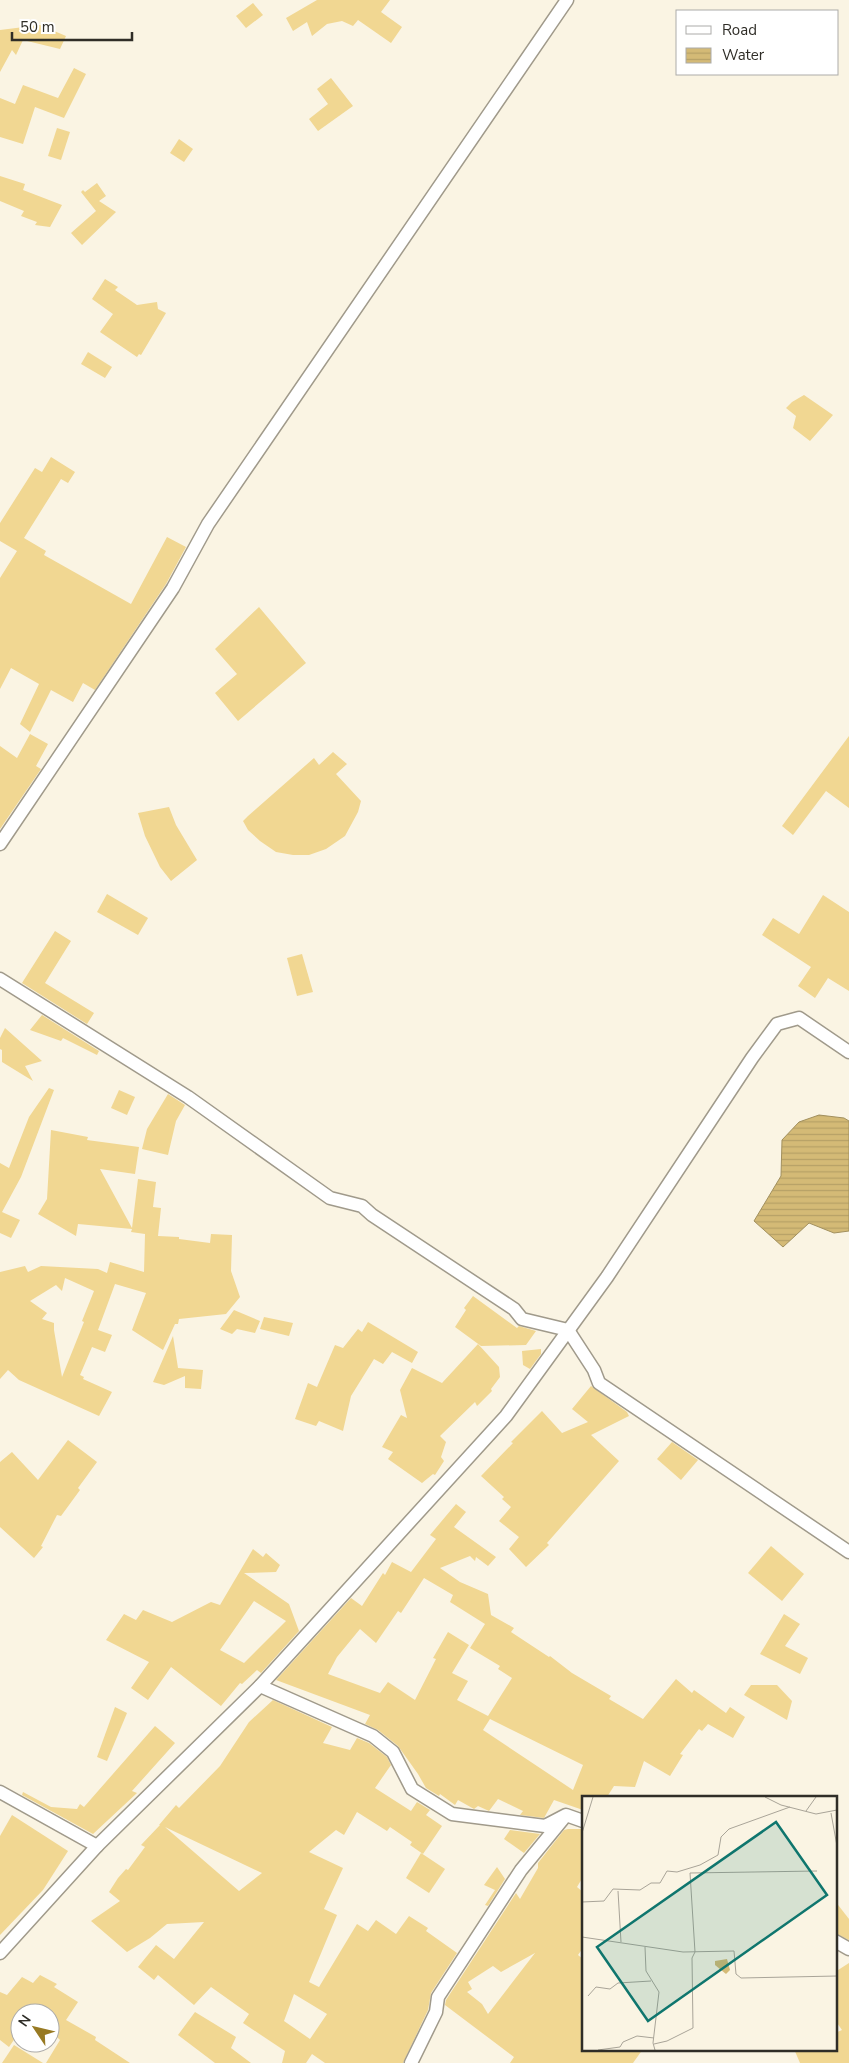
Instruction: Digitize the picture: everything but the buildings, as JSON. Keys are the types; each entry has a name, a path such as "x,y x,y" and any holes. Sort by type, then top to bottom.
{"street":[{"path":"0,844 172,588 208,524 568,0"},
{"path":"0,979 188,1096 330,1198 362,1206 372,1216 514,1309 522,1319 568,1330 594,1370 599,1383 849,1552"},
{"path":"0,1953 97,1846 260,1686 506,1416 612,1269 752,1058 777,1024 799,1018 849,1052"},
{"path":"260,1686 373,1736 393,1752 412,1789 452,1814 545,1826 566,1815 582,1821"},
{"path":"0,1792 97,1846"},
{"path":"411,2063 436,2012 438,1997 442,1990 521,1870 566,1815"},
{"path":"836,1942 849,1949"}],"water":[{"path":"819,1115 844,1118 849,1121 849,1231 834,1233 809,1223 783,1247 754,1221 781,1176 782,1140 799,1122"}]}
